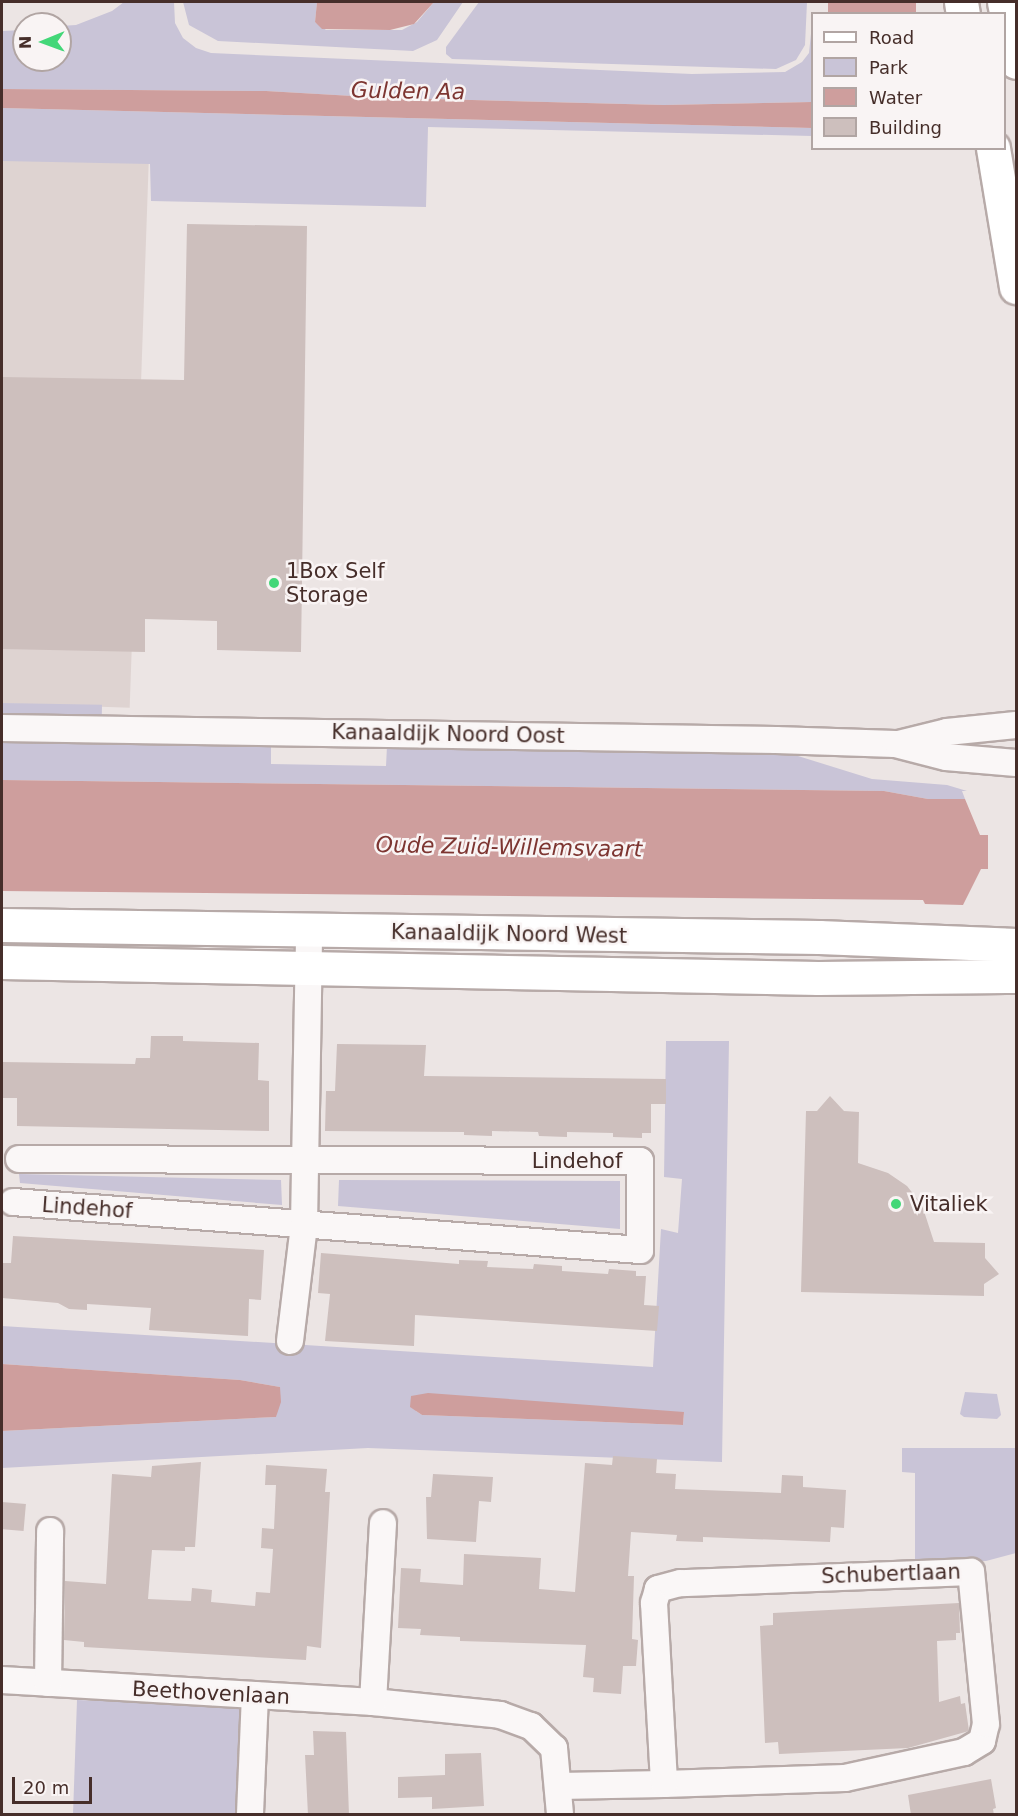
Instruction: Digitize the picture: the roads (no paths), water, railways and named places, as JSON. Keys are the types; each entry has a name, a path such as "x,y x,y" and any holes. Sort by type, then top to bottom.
{"main road":[{"path":"1004,2 1017,62"},
{"path":"993,150 1017,287"},
{"name":"Kanaaldijk Noord West","path":"2,925 819,937 1017,945"},
{"name":"Kanaaldijk Noord West","path":"2,962 309,966 818,978 1017,976"}],"street":[{"name":"Kanaaldijk Noord Oost","path":"895,744 947,732 1017,725"},
{"name":"Kanaaldijk Noord Oost","path":"2,728 895,744 946,757 1017,763"},
{"path":"291,1341 304,1225 309,930"},
{"name":"Lindehof","path":"13,1202 640,1250 640,1161 304,1162 19,1159"},
{"path":"373,1702 382,1523"},
{"path":"48,1683 50,1531"},
{"name":"Schubertlaan","path":"559,1786 664,1784 845,1778 964,1752 982,1741 986,1724 971,1572 680,1583 658,1589 654,1603 664,1784"},
{"name":"Beethovenlaan","path":"2,1680 373,1702 500,1715 531,1726 554,1748 560,1815"},
{"path":"250,1815 255,1695"}],"water":[{"path":"317,2 434,2 414,24 390,30 322,29 315,22"},
{"path":"828,2 916,2 916,12 828,12"},
{"path":"2,89 266,91 388,98 392,93 395,98 664,105 811,102 811,128 2,108"},
{"name":"Oude Zuid-Willemsvaart","path":"2,780 884,791 928,799 965,799 980,835 1016,835 1016,869 981,869 963,905 925,904 923,900 2,891"},
{"path":"2,1364 240,1380 280,1387 281,1402 276,1417 2,1431"},
{"path":"428,1393 684,1412 683,1425 422,1415 410,1407 411,1396"}],"place":[{"name":"1Box Self Storage","path":"274,583"},
{"name":"Vitaliek","path":"896,1204"}],"water label":[{"name":"Gulden Aa","path":"408,91"}]}
